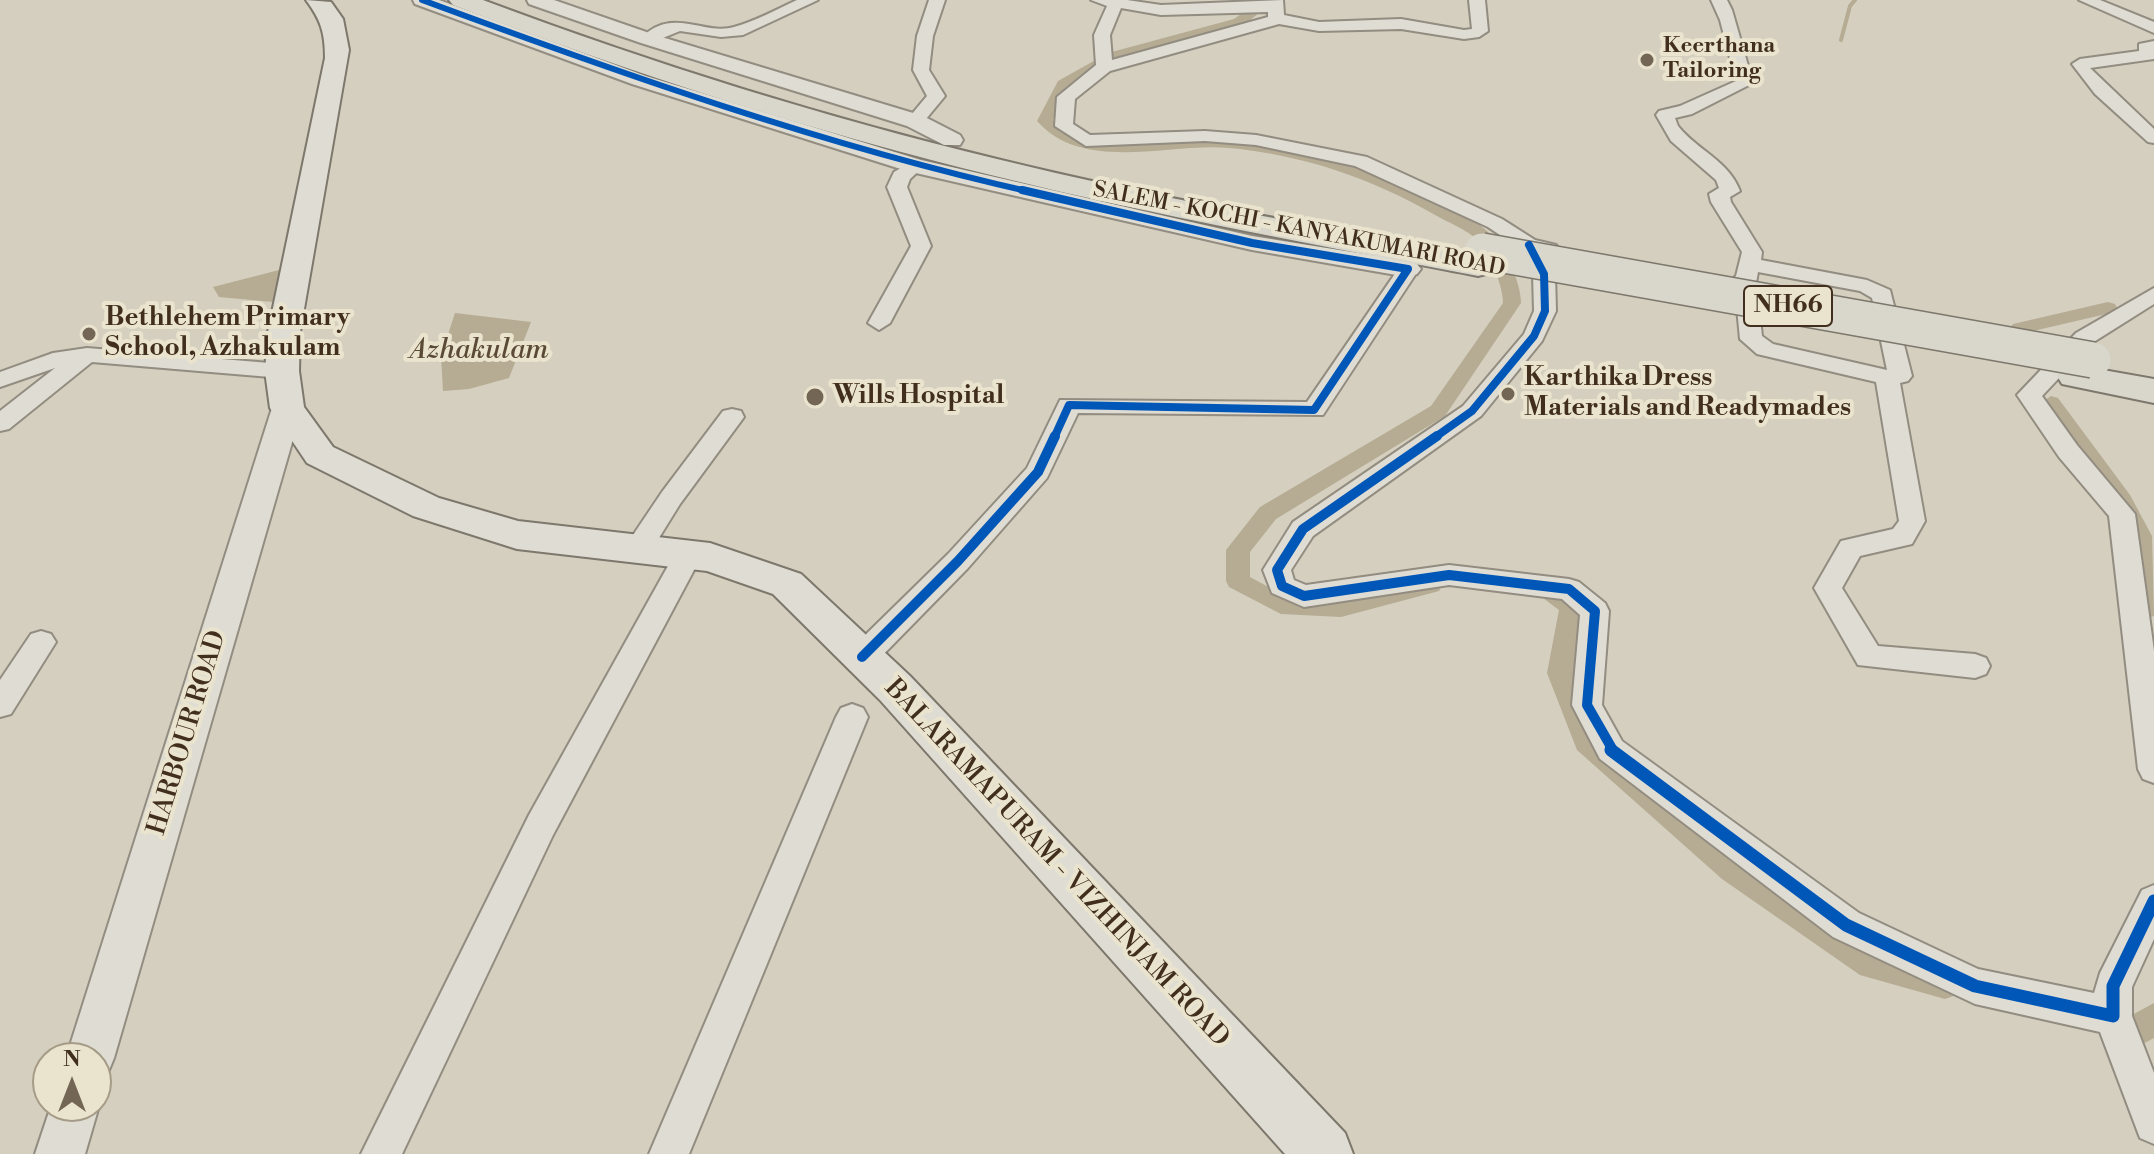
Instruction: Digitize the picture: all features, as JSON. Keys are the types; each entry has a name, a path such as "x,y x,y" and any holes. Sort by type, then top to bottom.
{"highway":[{"name":"SALEM - KOCHI - KANYAKUMARI ROAD","path":"461,0 658,71 799,115 1060,182 1273,218 1480,259 2084,368 2154,371"},
{"name":"SALEM - KOCHI - KANYAKUMARI ROAD","path":"499,0 675,62 815,105 1273,218"},
{"path":"1408,269 1480,259"},
{"name":"SALEM - KOCHI - KANYAKUMARI ROAD","path":"2084,368 2154,391"}],"main road":[{"path":"285,389 284,332 337,58 336,29 326,7 317,0"},
{"name":"BALARAMAPURAM - VIZHINJAM ROAD","path":"285,389 320,455 426,507 517,535 710,557 787,584 895,688 1324,1154"}],"street":[{"path":"422,0 639,80 915,166 1252,243 1408,269 1314,410 1069,405 1038,472 958,561 862,657"},
{"path":"536,0 648,39 915,121 952,140"},
{"path":"648,39 681,27 728,34 737,32 810,0"},
{"path":"915,121 936,96 921,70 925,36 937,0"},
{"path":"1104,67 1102,35 1108,1 1161,10 1276,8 1295,25 1400,24 1474,35 1478,34 1481,26 1477,0"},
{"path":"1276,8 1104,67 1066,97 1064,126 1086,141 1205,136 1256,140 1360,161 1495,223 1529,245 1748,274 1867,286 1882,295 1900,376 1887,377 1765,349 1751,339 1748,274 1752,252 1727,218 1721,201 1719,194 1730,191 1728,181 1720,168 1686,145 1665,115 1686,110 1745,83 1731,46 1733,31 1719,0"},
{"path":"2087,0 2154,28"},
{"path":"2154,46 2145,47 2149,55 2080,64 2083,73 2109,93 2154,138"},
{"path":"879,323 921,246 897,187 901,176 915,166"},
{"path":"1529,245 1544,274 1545,311 1534,336 1472,411 1303,529 1277,570 1282,586 1304,596 1449,575 1569,589 1595,611 1587,705 1611,750 1846,925 1975,986 2113,1016"},
{"path":"2154,295 2084,338 2029,395 2068,451 2122,514 2154,769"},
{"path":"0,423 87,355"},
{"path":"0,380 61,358 87,355 285,389"},
{"path":"2084,368 2154,398"},
{"path":"1887,377 1912,521 1902,537 1851,548 1828,588 1869,657 1975,666"},
{"name":"HARBOUR ROAD","path":"95,1042 285,389"},
{"path":"639,547 671,498 732,417"},
{"path":"381,1154 541,825 688,555"},
{"path":"0,705 41,642"},
{"path":"669,1154 852,717"},
{"path":"2154,901 2113,986 2113,1016 2154,1124"},
{"path":"60,1154 70,1122"}],"water":[{"path":"283,269 273,302 219,297 213,287"},
{"name":"Azhakulam","path":"455,313 531,322 509,378 469,389 443,391 441,356"}],"waterway":[{"path":"1254,0 1258,8 1239,22 1113,56 1063,84 1045,121 1063,135 1084,143 1131,147 1226,143 1314,158 1398,189 1469,226 1485,239 1512,294 1512,303 1438,411 1268,513 1238,550 1238,581 1281,605 1341,608 1430,585"},
{"path":"1841,40 1850,6 1855,0"},
{"path":"2020,328 2108,308"},
{"path":"2051,403 2132,518 2144,553 2146,609"},
{"path":"1534,588 1549,590 1572,607 1560,673 1587,742 1732,870 1871,964 1945,984"},
{"path":"2133,1033 2154,1019"}],"cycle path":[{"path":"422,0 639,80 915,166 1252,243 1408,269 1314,410 1069,405 1038,472 958,561 862,657"},
{"path":"1529,245 1544,274 1545,311 1534,336 1472,411 1303,529 1277,570 1282,586 1304,596 1449,575 1569,589 1595,611 1587,705 1611,750 1846,925 1975,986 2113,1016 2113,986 2154,901"}],"place":[{"name":"Keerthana Tailoring","path":"1647,60"},
{"name":"Bethlehem Primary School, Azhakulam","path":"89,334"},
{"name":"Karthika Dress Materials and Readymades","path":"1508,394"},
{"name":"Wills Hospital","path":"815,397"}]}
